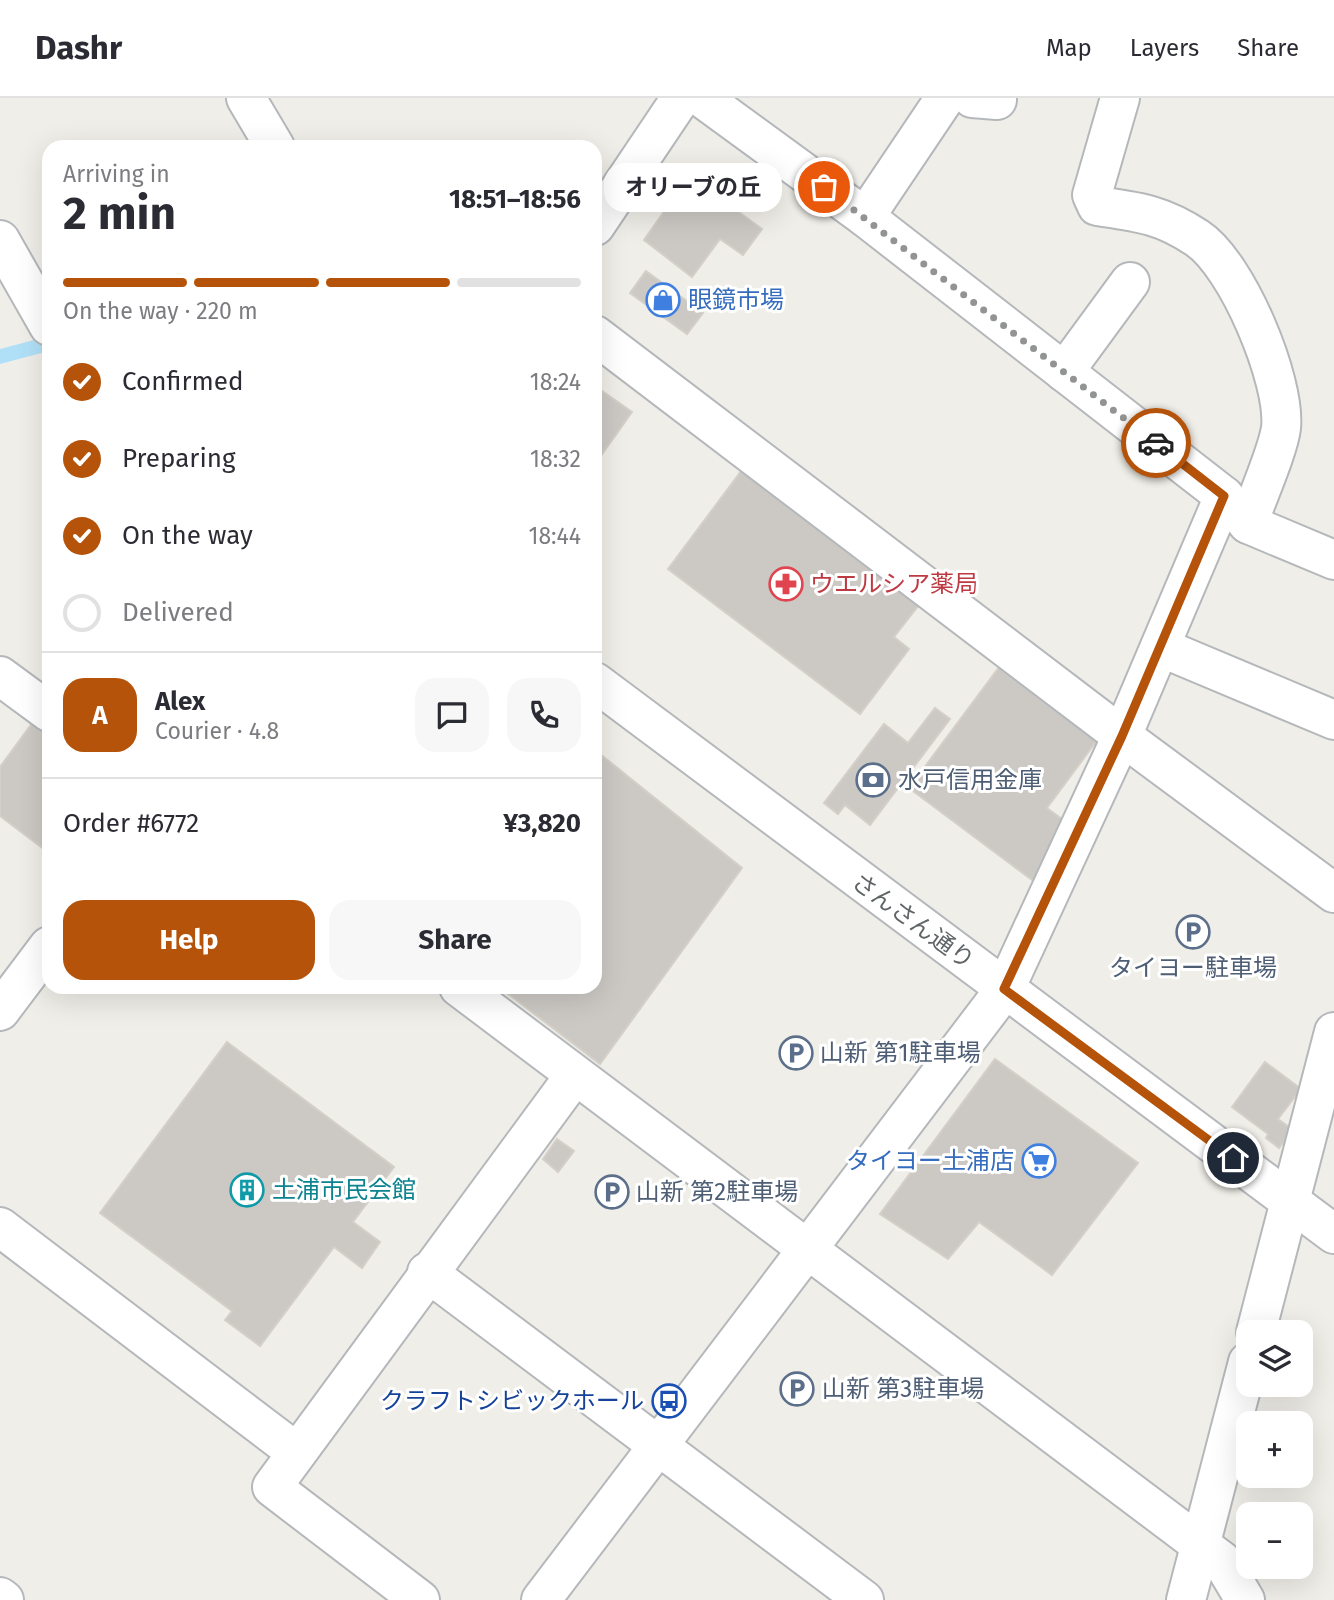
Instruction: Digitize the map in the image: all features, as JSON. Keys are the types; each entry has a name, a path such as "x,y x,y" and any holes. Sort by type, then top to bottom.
{"street":[{"path":"246,98 271,140"},
{"path":"602,216 681,98"},
{"path":"702,98 865,217 1065,372 1236,510 1334,560"},
{"path":"865,217 944,98"},
{"path":"541,1600 1004,989 1122,736 1160,647 1281,428 1273,372 1261,334 1230,276 1199,239 1152,213 1097,206 1092,195 1121,98"},
{"path":"0,240 42,314"},
{"path":"1065,372 1130,282"},
{"path":"602,340 1122,736 1334,893"},
{"path":"1160,647 1334,720"},
{"path":"0,676 42,707"},
{"name":"さんさん通り","path":"602,687 1334,1234"},
{"path":"4,997 42,954"},
{"path":"468,994 1222,1562 1245,1600"},
{"path":"1259,1320 1290,1200 1324,1111 1334,1032"},
{"path":"420,1600 272,1487 427,1272 575,1075"},
{"path":"0,1227 296,1452"},
{"path":"427,1272 864,1600"},
{"path":"1186,1600 1239,1397"}],"water":[{"path":"42,338 42,353 0,364 0,349"}],"building":[{"path":"689,176 762,229 743,255 720,239 692,277 644,240"},
{"path":"646,271 703,313 687,334 630,293"},
{"path":"602,391 632,412 602,454"},
{"path":"742,470 919,605 894,637 909,649 860,714 668,569"},
{"path":"1000,666 1098,739 1047,808 1062,819 1036,883 909,788"},
{"path":"935,708 950,719 870,825 845,805 838,814 824,803 884,724 908,743"},
{"path":"36,718 42,723 42,848 0,816 0,767"},
{"path":"602,756 742,868 600,1064 508,994 602,994"},
{"name":"土浦市民会館","path":"227,1042 394,1167 353,1222 380,1242 362,1268 334,1247 260,1346 225,1320 232,1311 100,1213"},
{"path":"995,1059 1138,1163 1052,1275 979,1222 948,1259 880,1214"},
{"path":"1265,1062 1301,1089 1278,1119 1293,1130 1279,1148 1266,1138 1268,1134 1232,1107"},
{"path":"557,1139 574,1151 558,1172 543,1159"}],"way so far":[{"path":"824,187 1156,443"}],"place":[{"name":"オリーブの丘","path":"824,187"},
{"name":"眼鏡市場","path":"663,300"},
{"name":"ウエルシア薬局","path":"786,584"},
{"name":"水戸信用金庫","path":"873,780"},
{"name":"タイヨー駐車場","path":"1193,932"},
{"name":"山新 第1駐車場","path":"796,1053"},
{"name":"タイヨー土浦店","path":"1039,1161"},
{"name":"土浦市民会館","path":"247,1190"},
{"name":"山新 第2駐車場","path":"612,1192"},
{"name":"山新 第3駐車場","path":"797,1389"},
{"name":"クラフトシビックホール","path":"669,1401"}],"route":[{"path":"1156,443 1224,496 1122,736 1004,989 1233,1158"}]}
